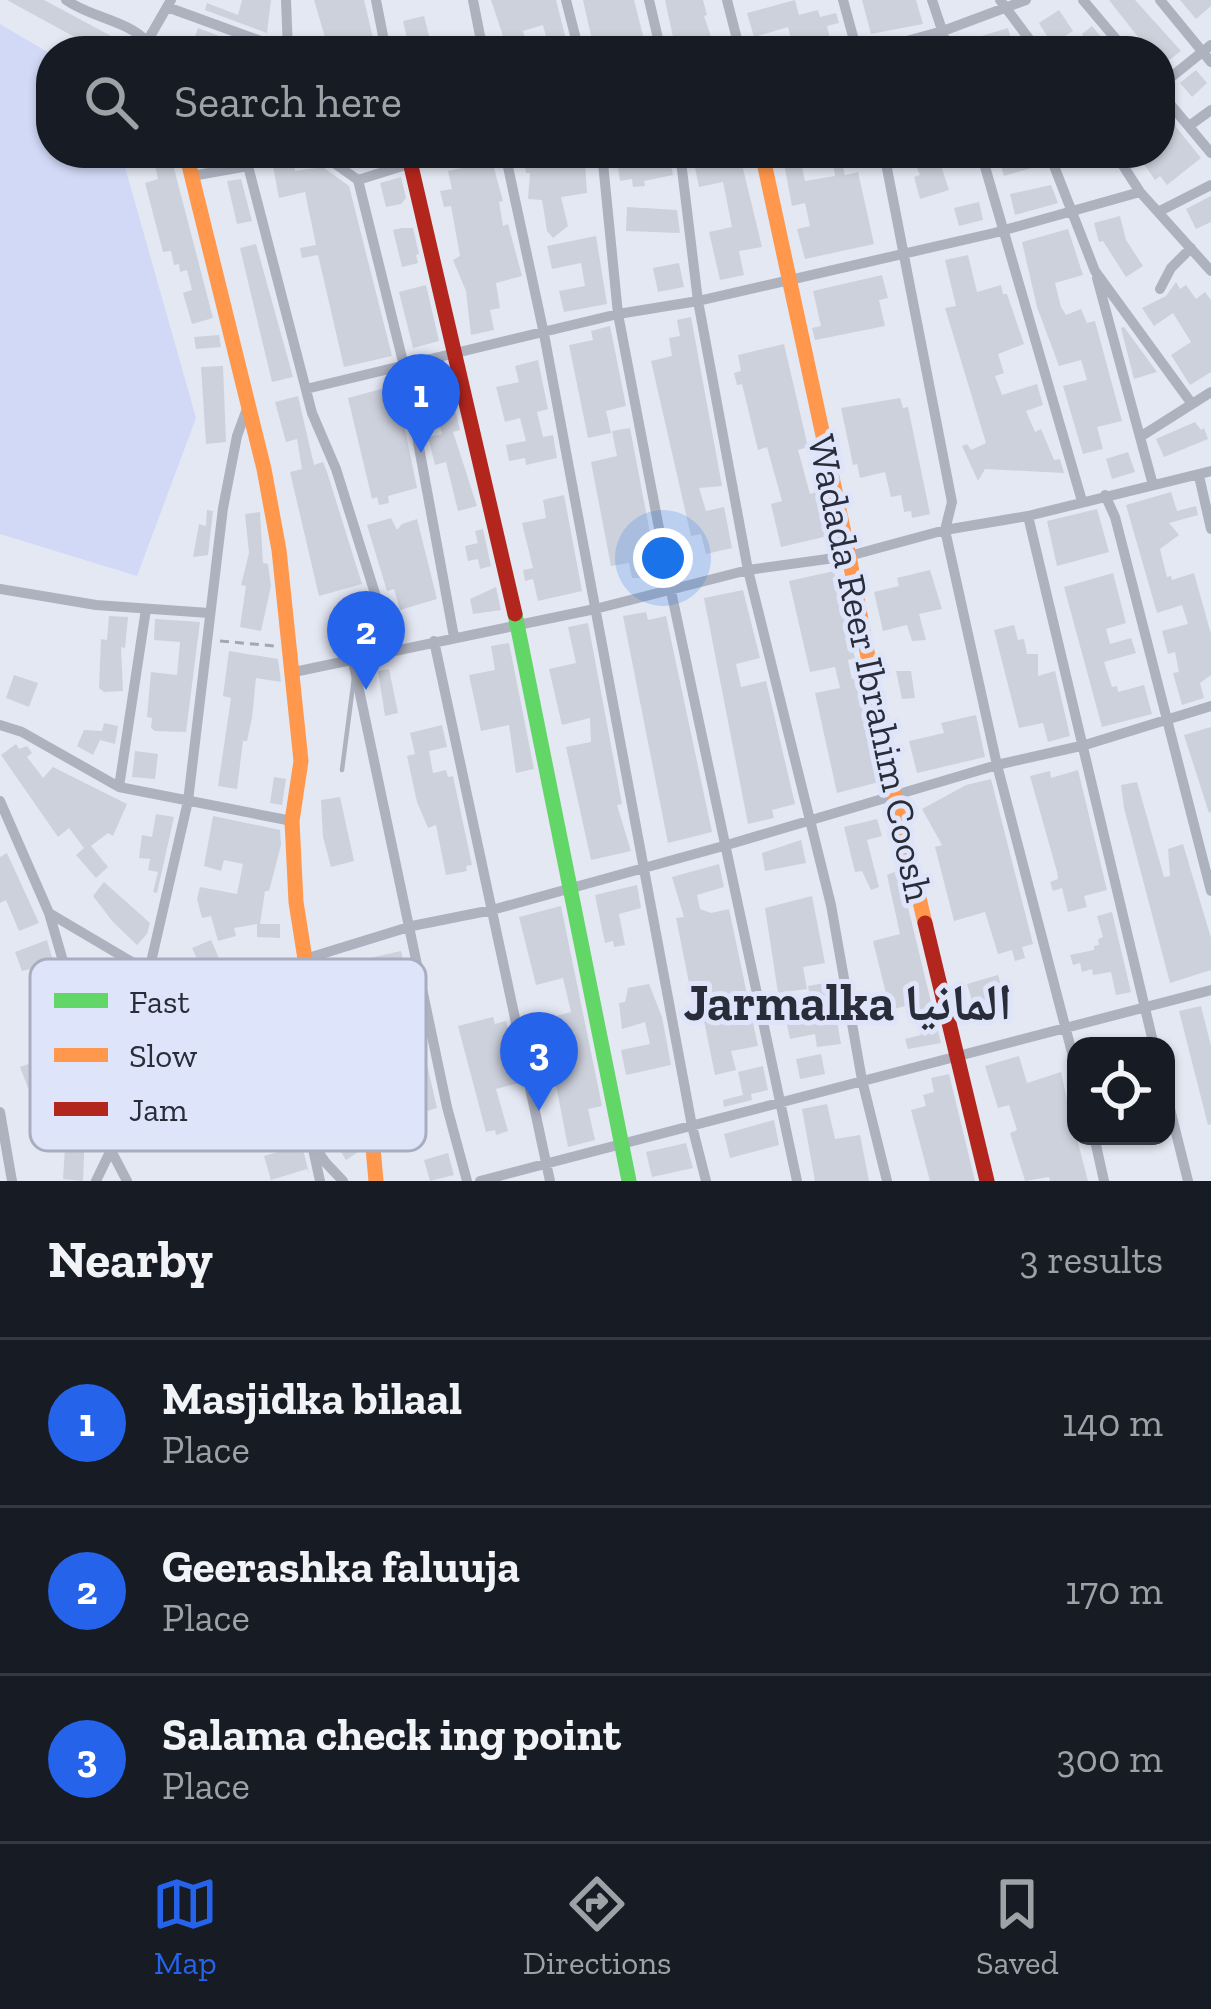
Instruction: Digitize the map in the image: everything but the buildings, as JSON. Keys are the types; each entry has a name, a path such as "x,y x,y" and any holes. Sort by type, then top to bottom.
{"street":[{"path":"67,0 133,36"},
{"path":"286,0 287,36"},
{"path":"376,0 383,36"},
{"path":"472,0 480,36"},
{"path":"566,0 575,36"},
{"path":"649,0 657,36"},
{"path":"727,0 736,36"},
{"path":"843,0 853,36"},
{"path":"932,0 944,36"},
{"path":"928,36 1003,4 1026,0"},
{"path":"1083,0 1113,36"},
{"path":"1160,0 1208,53 1175,78"},
{"path":"155,36 169,3 251,36"},
{"path":"1003,4 1027,36"},
{"path":"1175,108 1211,153"},
{"path":"1189,126 1211,110"},
{"path":"190,168 272,506 301,761 292,821 304,959 412,926 492,910 727,845 997,765 1085,746 1211,706"},
{"path":"192,176 237,168"},
{"path":"249,168 306,389 393,651"},
{"path":"341,168 358,180 404,366 454,637"},
{"path":"358,180 386,168"},
{"path":"411,168 517,624 629,1181"},
{"path":"508,168 706,1181"},
{"path":"603,168 618,314 671,591 797,1181"},
{"path":"682,168 698,301 748,571 831,904 862,1080 886,1181"},
{"name":"Wadada Reer Ibrahim Coosh","path":"765,168 849,556 894,794 987,1181"},
{"path":"887,168 952,502 945,530 997,765 1067,1037"},
{"path":"986,168 1082,501"},
{"path":"1055,168 1095,271 1153,485"},
{"path":"1125,168 1140,192 1211,271"},
{"path":"1158,212 1211,184"},
{"path":"306,389 618,314 698,301 1006,230 1140,192"},
{"path":"1160,289 1190,248"},
{"path":"1095,271 1192,404"},
{"path":"1141,437 1211,392"},
{"path":"155,959 188,801 223,508 248,406"},
{"path":"294,672 355,667 434,641 595,609 748,571 849,556 1205,473 1211,530"},
{"path":"1105,495 1211,891"},
{"path":"1028,516 1152,1037"},
{"path":"0,589 146,610 209,613"},
{"path":"119,787 146,610"},
{"path":"434,641 550,1181"},
{"path":"355,667 418,959"},
{"path":"0,725 22,732 119,787 292,821"},
{"path":"0,801 50,913 62,959"},
{"path":"50,913 130,959"},
{"path":"479,1181 1211,990"},
{"path":"426,1000 467,1181"},
{"path":"0,1112 12,1181"},
{"path":"1175,1130 1188,1181"},
{"path":"1096,1145 1104,1181"},
{"path":"96,1181 109,1151"},
{"path":"111,1151 127,1181"},
{"path":"314,1151 320,1181"},
{"path":"321,1151 343,1181"},
{"path":"373,1151 376,1181"}],"lane":[{"path":"342,770 355,667"}],"path":[{"path":"206,640 273,648 289,633"}],"shaded area":[{"path":"0,24 36,45 36,168 125,168 196,418 137,576 0,534"}],"traffic: fast":[{"path":"515,614 629,1181"}],"traffic: slow":[{"path":"190,168 264,469 279,550 301,761 292,821 296,902 305,959"},
{"path":"765,168 849,556 894,795 925,923"},
{"path":"373,1151 376,1181"}],"traffic: jam":[{"path":"411,168 515,614"},
{"path":"925,923 987,1181"}],"place":[{"name":"Masjidka bilaal","path":"421,453"},
{"name":"Geerashka faluuja","path":"366,690"},
{"name":"Salama check ing point","path":"539,1111"}],"district":[{"name":"Jarmalka المانيا","path":"848,1002"}]}
